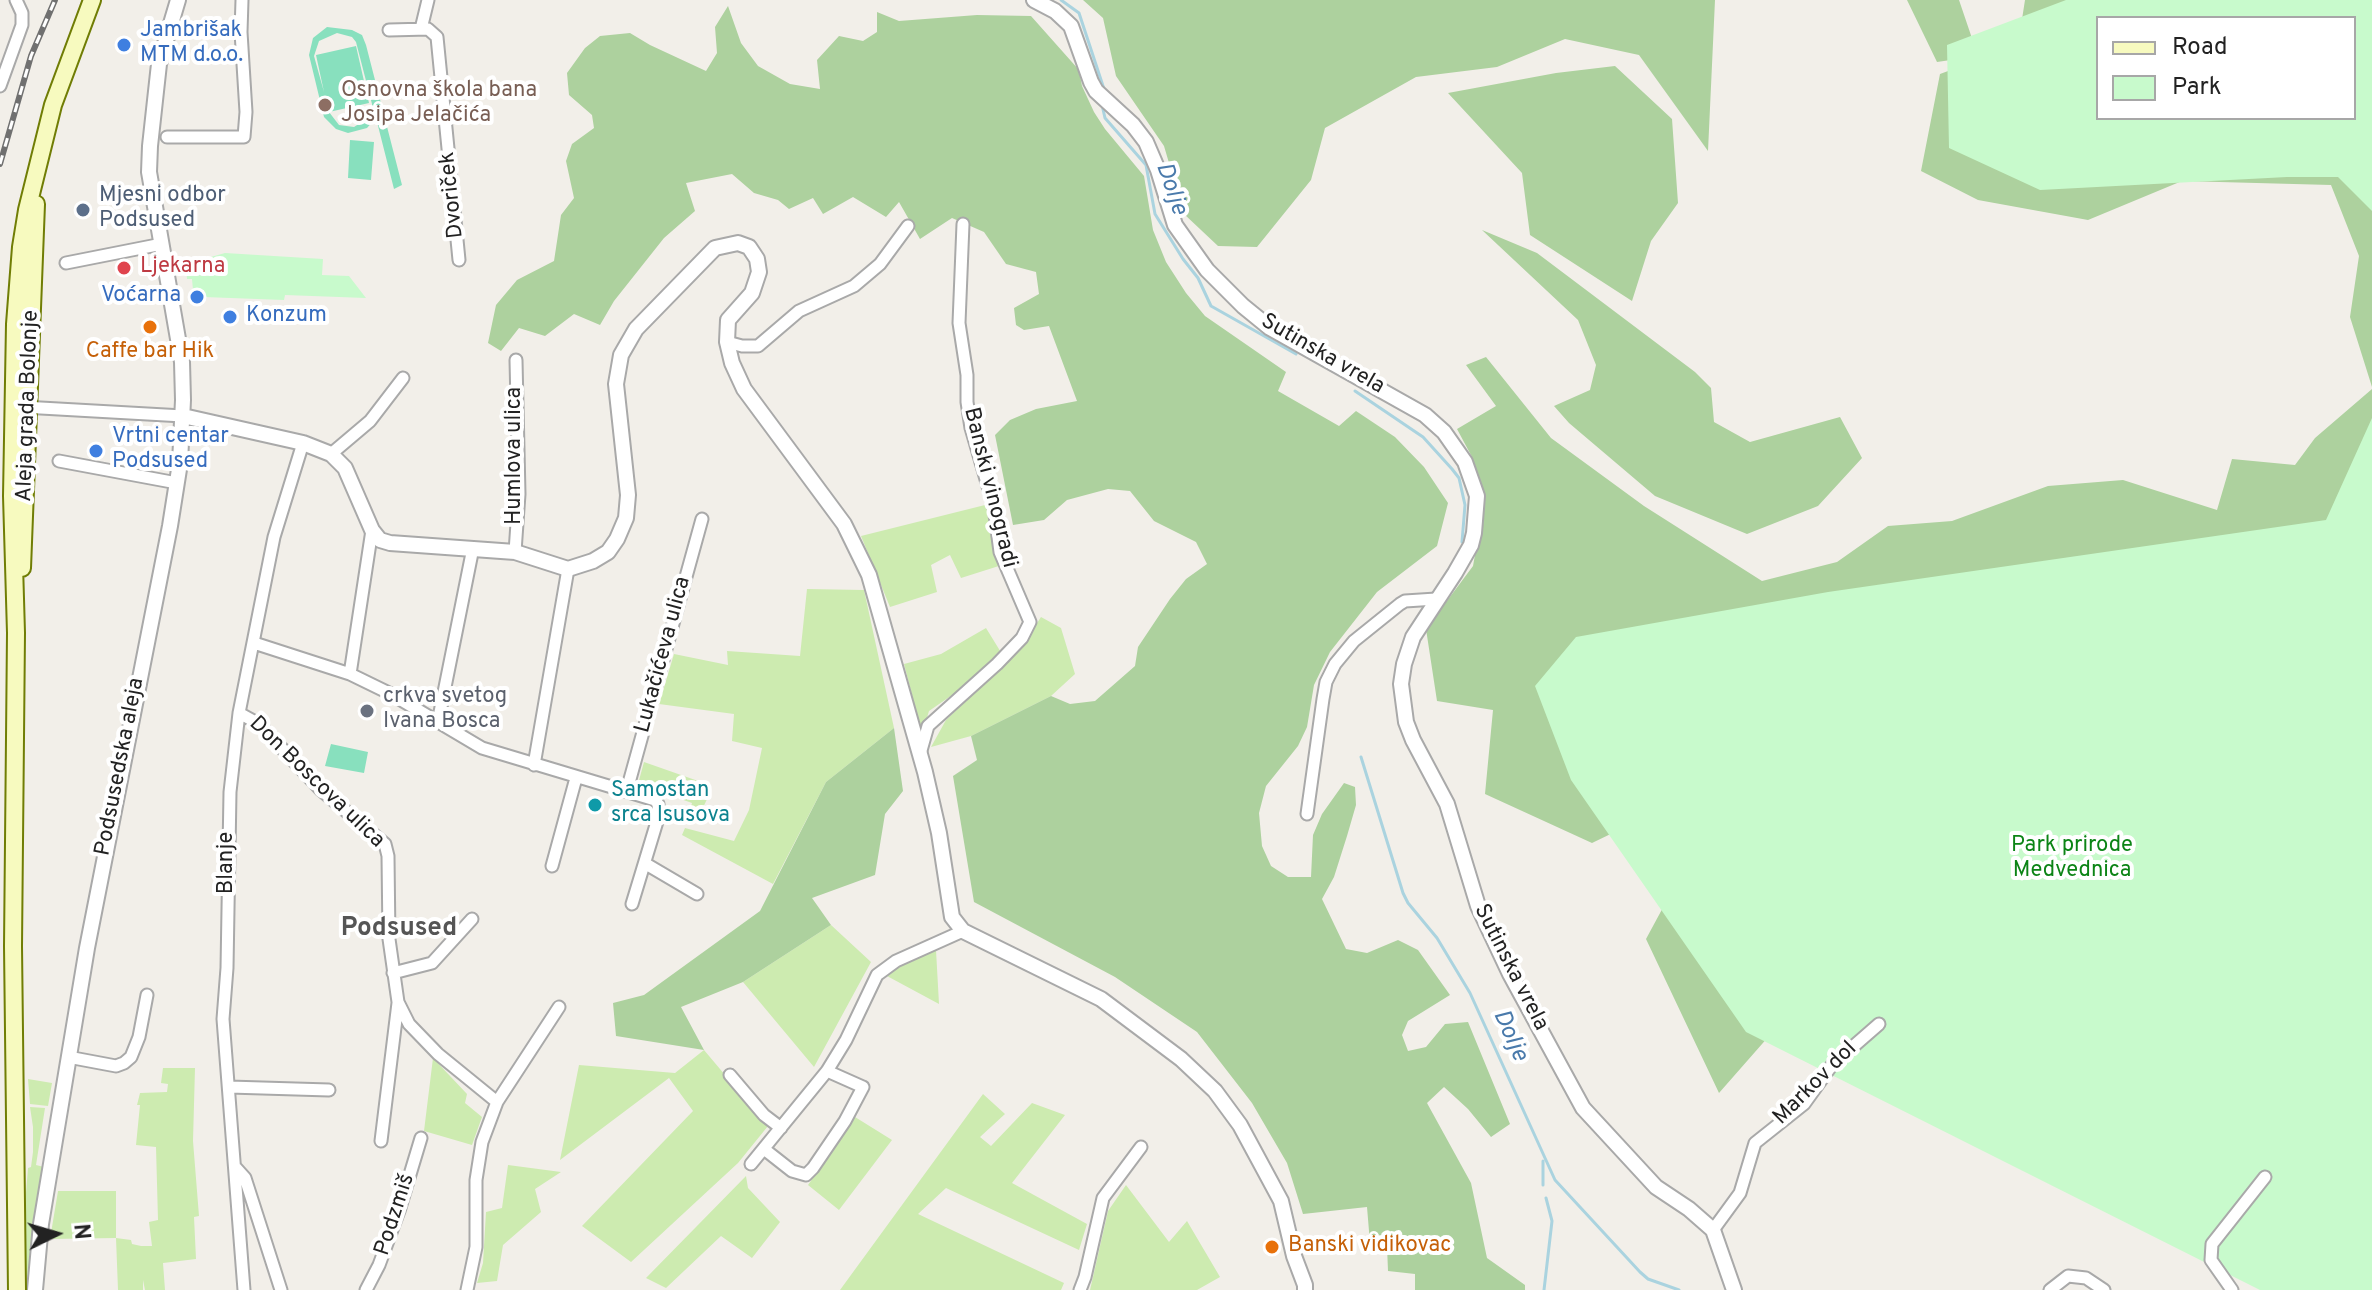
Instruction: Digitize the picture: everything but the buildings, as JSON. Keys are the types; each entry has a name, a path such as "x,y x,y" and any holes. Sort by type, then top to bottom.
{"main road":[{"name":"Aleja grada Bolonje","path":"17,1290 13,961 16,633 12,554 36,178 53,105 92,0"}],"street":[{"path":"0,86 22,25 22,13 16,0"},
{"name":"Podsusedska aleja","path":"35,1290 41,1224 68,1057 109,828 177,483 183,416 182,362 152,198 150,146 159,64 178,0"},
{"path":"167,137 244,137 242,0"},
{"path":"389,30 421,29 428,0"},
{"name":"Sutinska vrela","path":"1034,0 1055,11 1071,26 1096,91 1133,125 1146,142 1158,170 1170,213 1207,270 1243,306 1296,343 1425,415 1438,425 1457,450 1474,486 1477,519 1471,545 1413,637 1404,664 1402,707 1413,740 1453,818 1478,906 1510,974 1583,1108 1656,1187 1713,1230"},
{"name":"Dvoriček","path":"421,29 428,29 437,37 459,260"},
{"name":"Banski vinogradi","path":"920,754 928,726 997,664 1022,638 1030,622 1000,552 994,507 971,428 959,315 963,224"},
{"path":"727,342 758,346 799,311 854,286 880,264 908,226"},
{"path":"21,407 183,416 303,443 331,454 345,468 372,530 380,540 515,552 568,569 593,561 608,552 626,518 628,495 616,384 621,355 636,329 715,248 738,243 749,247 757,259 759,272 752,293 728,320 727,342 732,363 744,389 844,524 869,575 920,754 939,833 952,917 963,931 1101,999 1181,1059 1215,1091 1240,1125 1281,1201 1305,1290"},
{"path":"66,263 162,244"},
{"name":"Humlova ulica","path":"515,552 519,494 516,360"},
{"path":"331,454 370,421 403,378"},
{"name":"Blanje","path":"244,1290 223,1019 228,822 239,713 274,537 303,443"},
{"path":"59,461 177,483"},
{"name":"Lukačićeva ulica","path":"627,790 702,519"},
{"path":"350,674 372,530"},
{"path":"438,722 473,548"},
{"path":"534,765 568,569"},
{"path":"1307,814 1326,682 1335,664 1354,641 1400,604 1436,599"},
{"path":"254,643 350,674 476,745 576,778 649,797 658,804 659,815 632,904"},
{"name":"Don Boscova ulica","path":"239,713 259,724 321,790 385,844 388,856 389,939 398,1002 409,1024 438,1054 497,1102"},
{"path":"552,866 576,778"},
{"path":"646,864 697,894"},
{"path":"393,973 432,963 472,919"},
{"path":"751,1164 827,1071 846,1040 877,975 896,961 963,931"},
{"path":"68,1057 116,1066 124,1063 131,1057 139,1037 147,995"},
{"path":"381,1141 398,1002"},
{"path":"467,1290 476,1247 476,1180 482,1142 497,1102 559,1007"},
{"name":"Markov dol","path":"1713,1230 1740,1193 1755,1143 1804,1104 1832,1065 1879,1024"},
{"path":"764,1149 792,1171 806,1175 813,1168 845,1121 863,1087 827,1071"},
{"path":"730,1075 764,1115 781,1128"},
{"path":"229,1087 329,1090"},
{"name":"Podzmiš","path":"366,1290 399,1211 421,1138"},
{"path":"1080,1290 1103,1198 1141,1147"},
{"path":"236,1168 245,1178 281,1290"},
{"path":"2232,1290 2211,1260 2212,1244 2265,1177"},
{"path":"1713,1230 1734,1290"},
{"path":"2050,1290 2068,1276 2086,1278 2104,1290"}],"green space":[{"path":"1083,0 1715,0 1708,151 1639,55 1565,39 1497,67 1416,77 1325,128 1311,180 1257,247 1218,246 1184,214 1164,146 1116,76 1103,18"},
{"path":"1907,0 1959,0 1978,56 1937,62"},
{"path":"2025,0 2372,0 2372,387 2350,317 2359,256 2331,185 2182,181 2088,220 1978,200 1921,171 1940,74 2018,45"},
{"path":"2066,0 2372,0 2372,211 2338,177 2040,190 1949,148 1947,45"},
{"path":"728,6 741,43 758,66 790,84 820,89 817,60 839,36 863,41 877,32 877,12 899,21 977,15 1031,16 1079,70 1082,86 1094,112 1144,176 1153,230 1166,262 1205,316 1286,372 1278,391 1339,426 1356,411 1395,437 1424,467 1448,503 1437,546 1377,592 1330,652 1314,685 1307,727 1298,746 1266,786 1259,813 1262,846 1271,866 1288,877 1311,877 1313,835 1322,814 1344,783 1355,787 1356,805 1347,836 1334,877 1322,899 1346,949 1367,953 1398,940 1418,950 1450,995 1408,1021 1402,1035 1408,1051 1426,1047 1445,1024 1468,1022 1510,1124 1491,1137 1468,1109 1444,1087 1427,1103 1471,1183 1487,1258 1525,1285 1525,1290 1415,1290 1415,1274 1388,1271 1387,1246 1370,1243 1367,1207 1303,1214 1287,1163 1252,1103 1197,1032 1115,977 974,902 953,776 977,760 971,736 1051,696 1070,704 1095,701 1135,666 1138,647 1170,599 1186,579 1207,564 1196,542 1154,521 1130,491 1108,489 1067,500 1044,520 1013,525 995,435 1010,420 1036,409 1077,401 1049,326 1024,330 1016,325 1014,308 1039,294 1036,272 1006,264 984,232 952,218 920,239 899,202 886,217 853,197 823,214 813,198 789,209 778,200 754,193 732,174 686,183 695,211 664,238 614,301 600,325 574,314 545,336 519,328 501,351 488,343 496,305 517,280 554,261 561,215 574,198 566,161 572,144 594,128 592,115 569,95 567,73 585,48 600,36 630,33 706,71 717,53 715,27"},
{"path":"327,27 352,30 362,35 402,185 394,189 376,118 367,128 348,133 336,129 324,117 309,55 313,38","holes":["337,33 352,37 356,42 372,104 368,118 354,127 339,125 329,112 369,103 356,46 316,55 324,92 314,56 319,41"]},
{"path":"1615,66 1672,119 1678,203 1651,241 1632,301 1530,235 1522,173 1448,93 1556,73"},
{"path":"350,140 374,142 371,180 348,178"},
{"path":"1482,230 1537,253 1695,372 1711,388 1714,422 1750,442 1840,417 1862,458 1818,506 1747,534 1655,496 1569,423 1554,406 1590,390 1596,365 1578,320"},
{"path":"225,253 323,259 322,275 349,276 366,298 285,295 284,300 204,297 204,290 193,290 192,279 187,279 186,264"},
{"name":"Park prirode Medvednica","path":"1486,357 1551,438 1644,506 1762,581 1837,562 1888,526 1952,521 2048,486 2123,480 2217,510 2232,459 2295,465 2315,438 2372,389 2372,1290 1870,921 1719,1093 1646,939 1673,889 1714,784 1592,843 1485,794 1493,710 1437,701 1426,629 1473,566 1482,516 1472,457 1457,429 1496,406 1466,365"},
{"name":"Park prirode Medvednica","path":"2372,418 2372,1290 2260,1290 1746,1032 1571,780 1535,686 1576,637 1828,592 2326,520"},
{"path":"989,504 1002,565 961,578 950,555 931,565 937,592 890,607 861,536"},
{"path":"807,589 864,590 894,728 826,782 773,884 682,835 685,828 734,841 749,810 762,748 732,741 734,714 659,704 674,654 728,665 727,651 800,656"},
{"path":"1041,617 1061,628 1075,674 1051,696 971,736 931,747 946,720 1019,650"},
{"path":"986,628 1002,654 971,682 929,711 922,734 904,664 941,654"},
{"path":"894,728 903,791 885,814 875,875 812,898 831,925 743,982 681,1007 704,1050 616,1036 613,1003 644,995 760,911 826,782"},
{"path":"331,744 368,752 364,773 325,766"},
{"path":"644,762 701,782 700,795 708,797 700,814 690,810 692,803 638,784"},
{"path":"831,925 871,962 814,1067 743,982"},
{"path":"936,950 939,1004 887,976 902,965"},
{"path":"704,1050 768,1126 738,1163 631,1262 582,1226 693,1111 669,1078 560,1160 579,1065 675,1073"},
{"path":"433,1058 467,1094 465,1103 482,1117 472,1145 424,1131"},
{"path":"163,1068 195,1068 193,1141 199,1216 194,1217 196,1259 163,1263 165,1290 145,1290 143,1280 143,1290 118,1290 116,1238 152,1246 149,1222 158,1220 156,1147 136,1145 140,1093 167,1092 168,1084 161,1083"},
{"path":"28,1079 52,1083 48,1106 30,1104"},
{"path":"983,1094 1005,1114 980,1137 991,1146 1032,1103 1065,1115 1012,1183 1087,1224 1079,1250 946,1188 918,1214 1064,1283 1061,1290 840,1290"},
{"path":"30,1107 45,1108 36,1165 44,1167 30,1290 26,1290 26,1193 33,1152"},
{"path":"855,1117 892,1140 839,1210 808,1185"},
{"path":"508,1165 561,1172 535,1189 541,1212 503,1245 497,1281 477,1283 483,1263 486,1212 502,1208"},
{"path":"746,1176 748,1188 780,1222 752,1258 721,1236 666,1288 646,1278"},
{"path":"1126,1185 1169,1242 1187,1221 1220,1277 1197,1290 1090,1290 1108,1211"},
{"path":"58,1191 116,1191 116,1238 50,1239"}],"waterway":[{"name":"Dolje","path":"1061,0 1079,13 1104,89"},
{"name":"Dolje","path":"1102,105 1105,118 1146,165 1155,214 1198,278 1211,306 1296,354"},
{"name":"Dolje","path":"1355,391 1423,437 1459,478 1465,505 1462,542"},
{"name":"Dolje","path":"1361,757 1403,893 1437,938 1470,993 1555,1180 1640,1272 1648,1279 1679,1290"},
{"path":"1543,1161 1543,1185"},
{"path":"1544,1290 1552,1221 1546,1198"}],"railway":[{"path":"0,164 31,56 55,0"}],"place":[{"name":"Jambrišak MTM d.o.o.","path":"124,45"},
{"name":"Osnovna škola bana Josipa Jelačića","path":"325,105"},
{"name":"Mjesni odbor Podsused","path":"83,210"},
{"name":"Ljekarna","path":"124,268"},
{"name":"Voćarna","path":"197,297"},
{"name":"Konzum","path":"230,317"},
{"name":"Caffe bar Hik","path":"150,327"},
{"name":"Vrtni centar Podsused","path":"96,451"},
{"name":"crkva svetog Ivana Bosca","path":"367,711"},
{"name":"Samostan srca Isusova","path":"595,805"},
{"name":"Banski vidikovac","path":"1272,1247"}],"district":[{"name":"Podsused","path":"399,930"}]}
